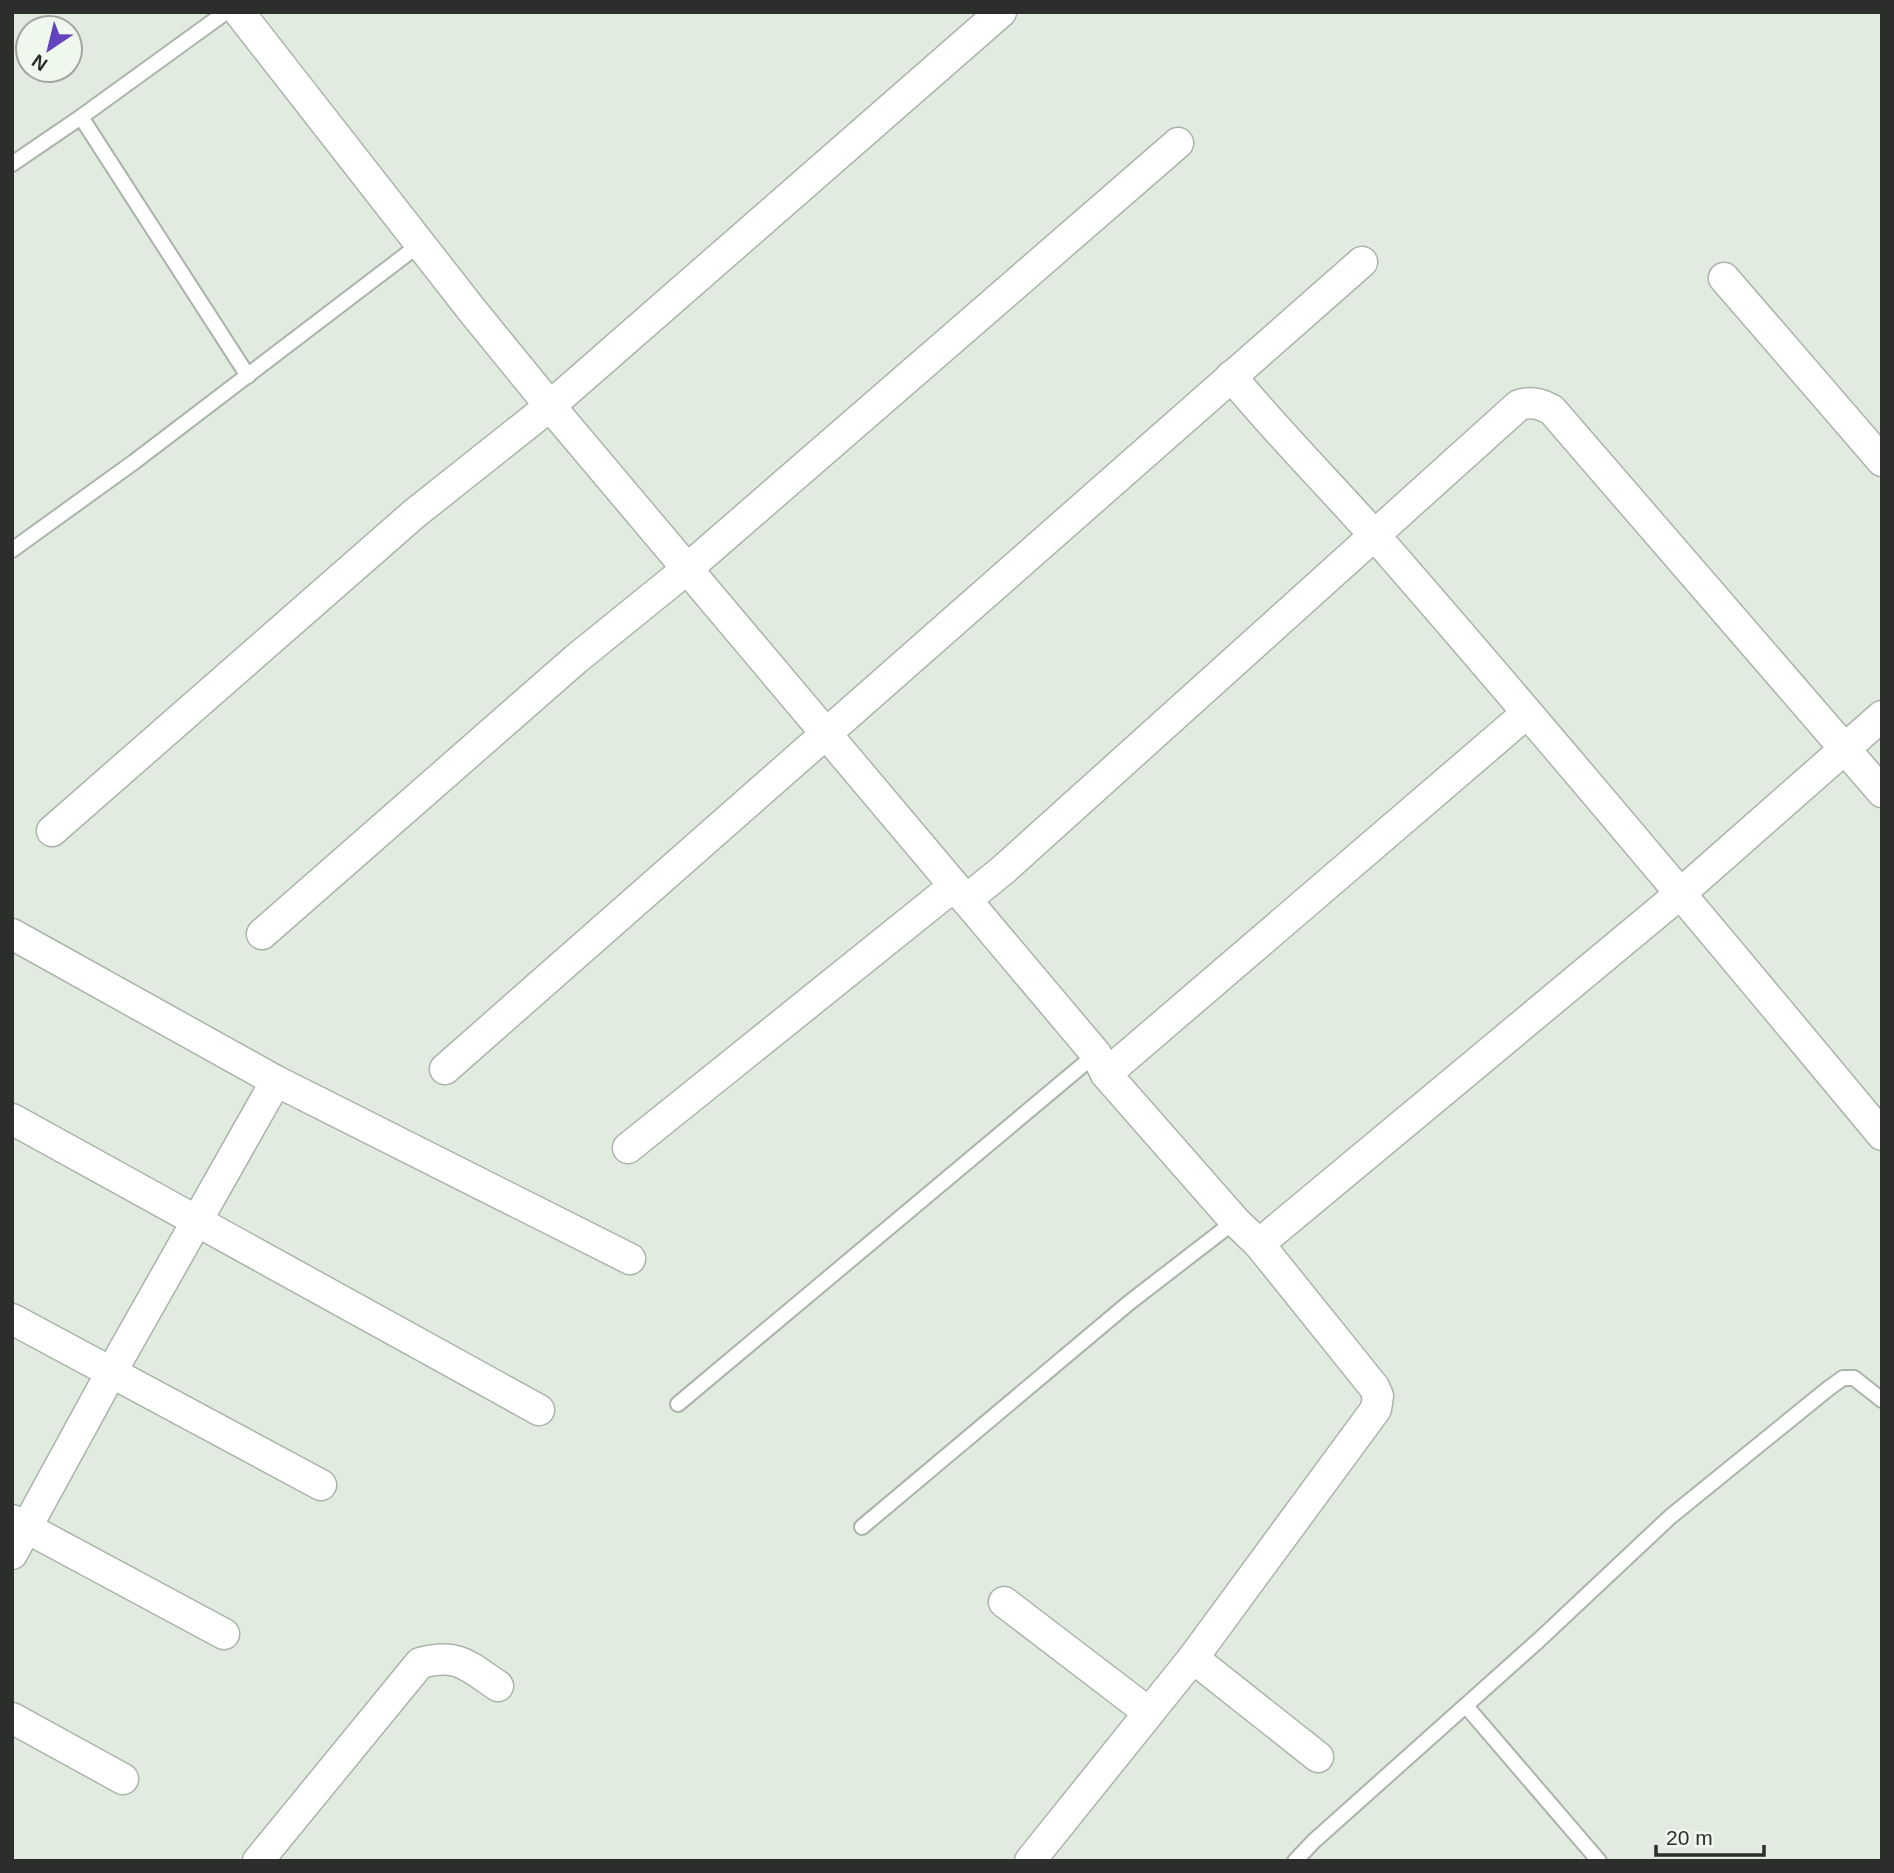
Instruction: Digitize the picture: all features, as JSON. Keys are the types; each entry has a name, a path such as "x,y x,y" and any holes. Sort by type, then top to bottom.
{"street":[{"path":"239,12 550,406 828,734 1101,1064 1235,1221 1259,1244 1374,1387 1379,1402 1377,1409 1193,1658 1148,1712 1040,1857"},
{"path":"51,831 414,514 550,406 1001,12"},
{"path":"262,934 576,659 687,569 1178,143"},
{"path":"445,1069 1362,262"},
{"path":"1724,278 1882,461"},
{"path":"1231,376 1267,420 1374,535 1681,892 1882,1135"},
{"path":"628,1148 960,893 1003,870 1519,405 1542,404 1552,410 1882,792"},
{"path":"1101,1064 1527,713"},
{"path":"1259,1244 1681,892 1882,716"},
{"path":"12,934 276,1081 630,1259"},
{"path":"12,1554 20,1524 112,1371 276,1081"},
{"path":"12,1119 539,1410"},
{"path":"12,1318 321,1485"},
{"path":"20,1524 225,1634"},
{"path":"1004,1602 1148,1712"},
{"path":"258,1861 420,1663 439,1658 463,1663 498,1686"},
{"path":"1193,1658 1318,1757"},
{"path":"12,1718 123,1779"}],"lane":[{"path":"12,164 226,12"},
{"path":"81,117 248,376"},
{"path":"12,550 248,376 420,244"},
{"path":"678,1404 1101,1064"},
{"path":"862,1527 1130,1302 1235,1221"},
{"path":"1295,1861 1670,1517 1829,1388 1843,1378 1854,1378 1882,1400"},
{"path":"1466,1706 1599,1861"}]}
